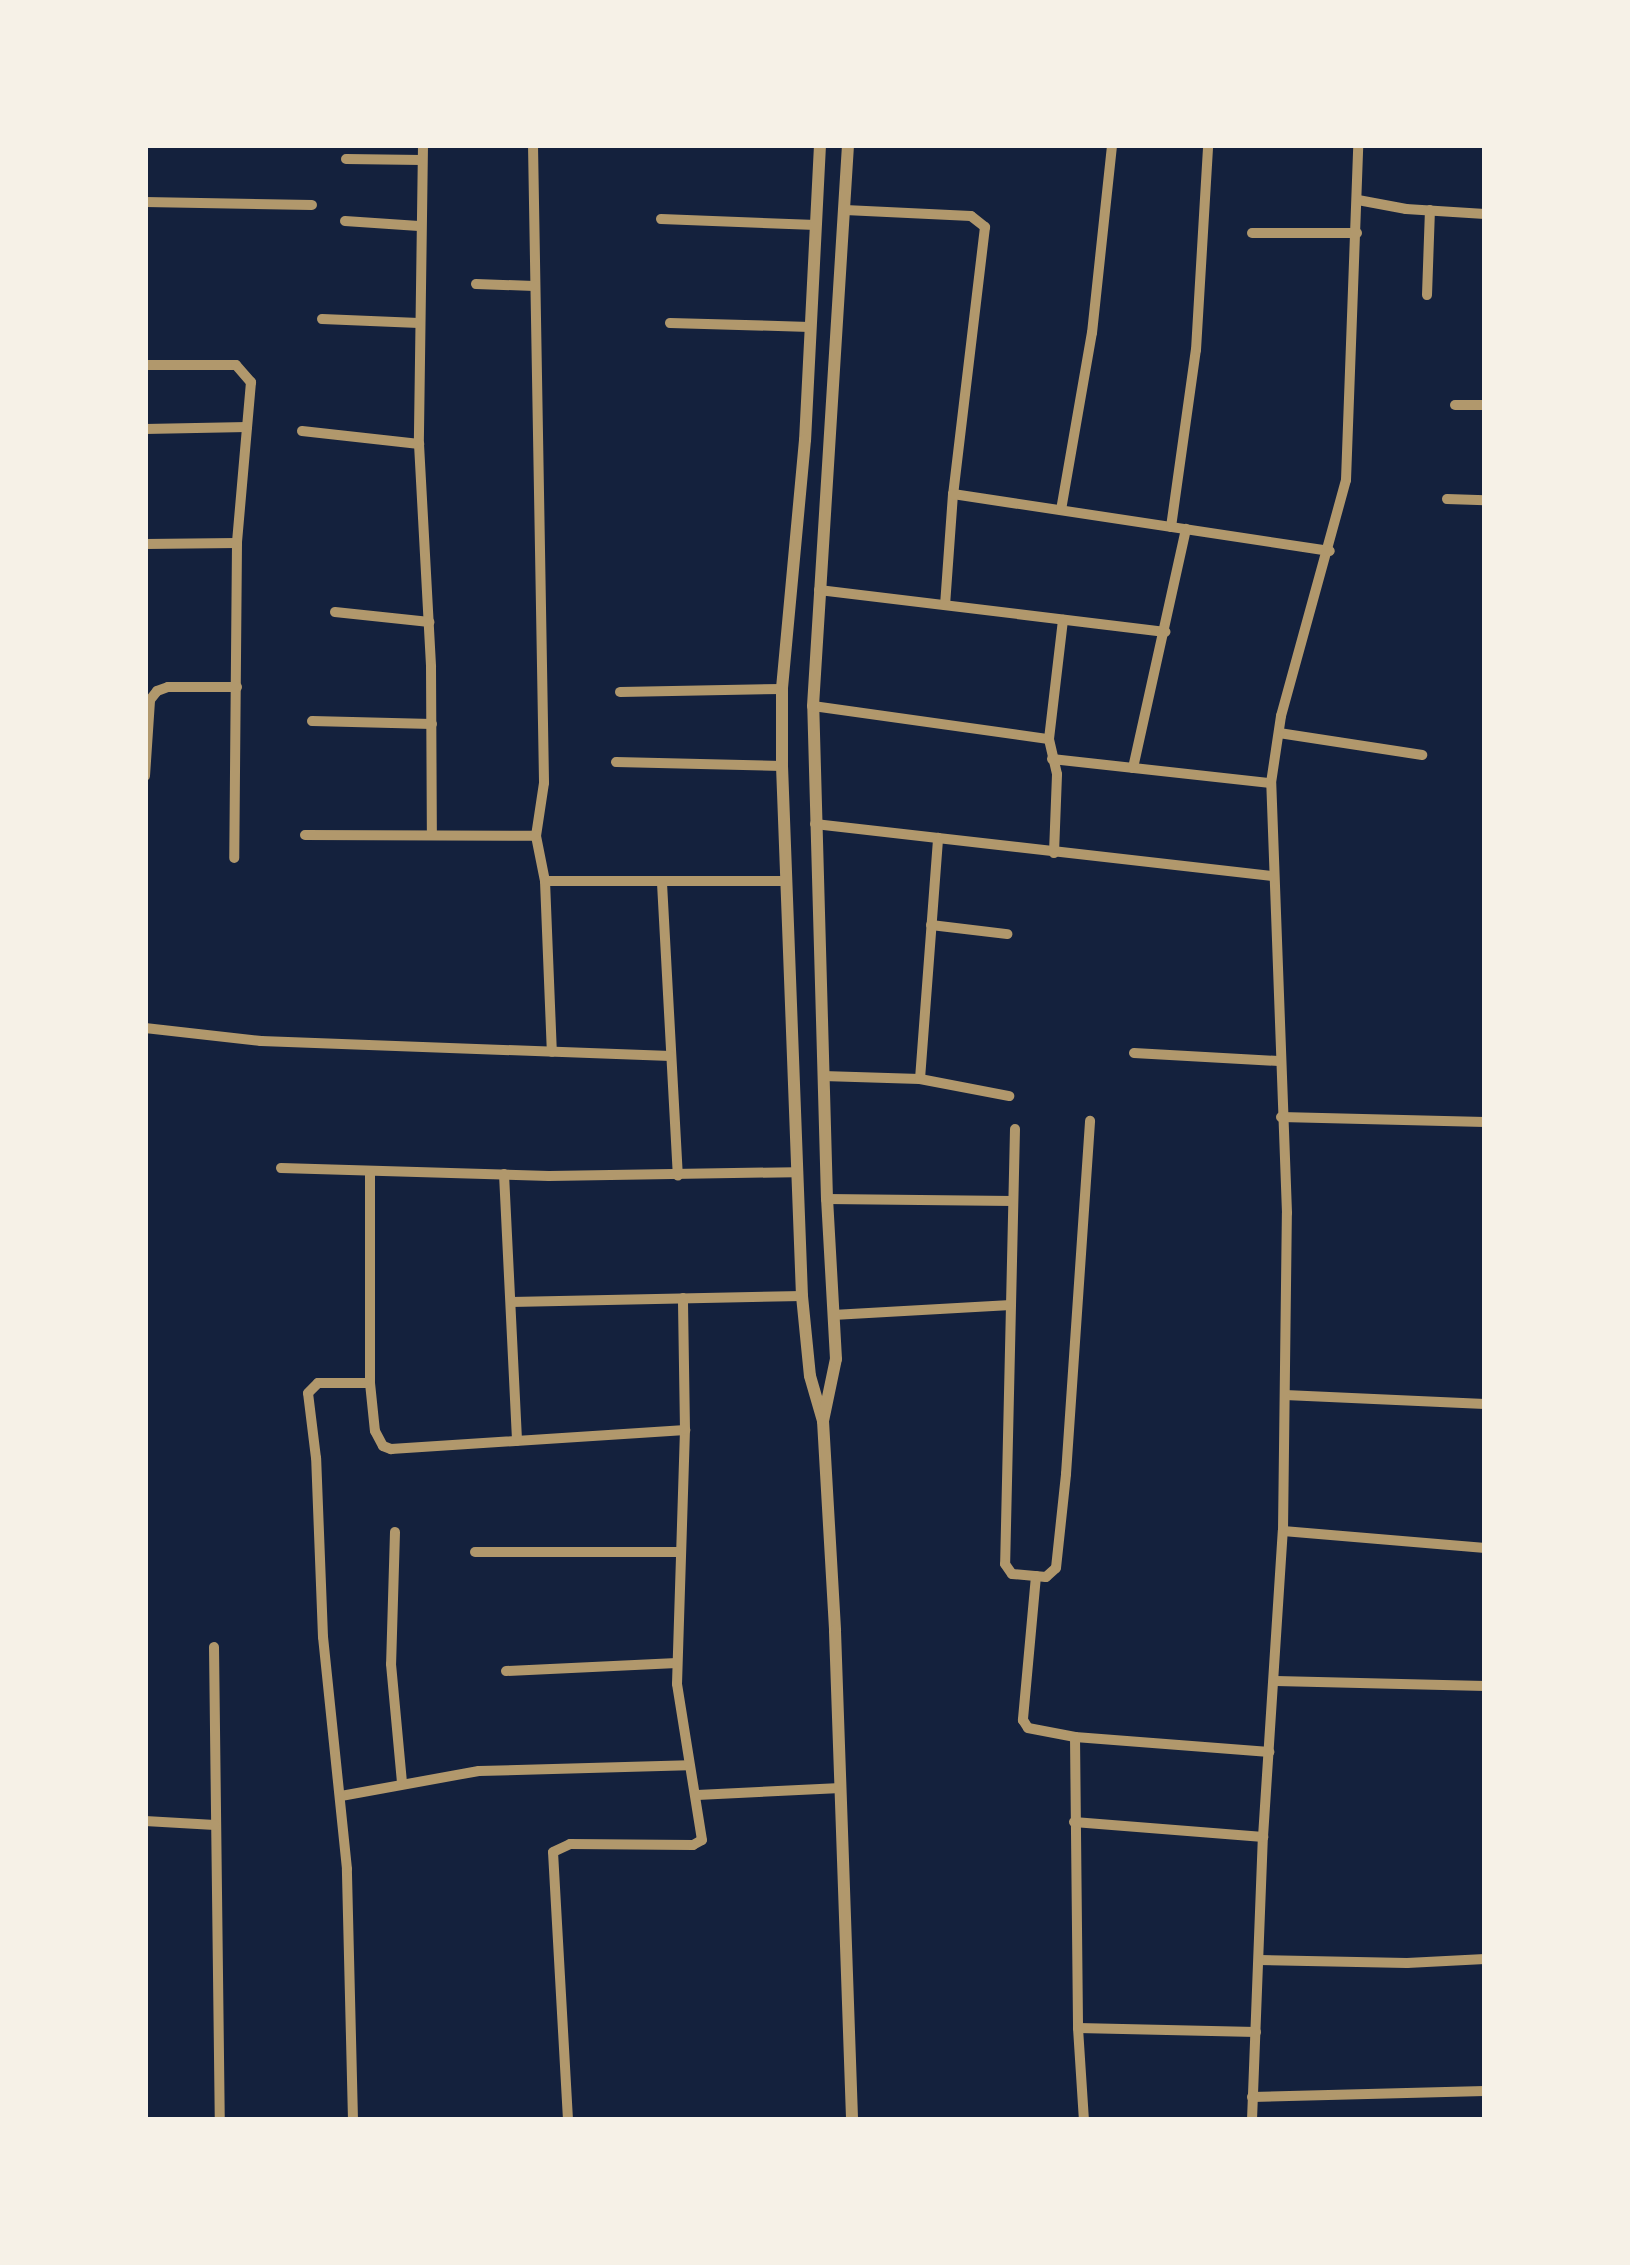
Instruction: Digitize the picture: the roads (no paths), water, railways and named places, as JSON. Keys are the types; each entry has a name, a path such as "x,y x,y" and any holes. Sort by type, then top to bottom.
{"street":[{"path":"422,145 419,444 429,622 432,836"},
{"path":"533,145 544,783 536,836 544,881 552,1052"},
{"path":"820,145 805,440 782,690 782,766 795,1172 810,1376 823,1422 852,2120"},
{"path":"823,1422 835,1380 813,706 848,145"},
{"path":"1061,510 1090,350 1112,145"},
{"path":"1172,527 1196,350 1208,145"},
{"path":"1252,2120 1263,1837 1284,1531 1287,1213 1271,783 1278,733 1346,480 1358,145"},
{"path":"346,159 422,160"},
{"path":"1358,200 1485,214"},
{"path":"145,202 312,205"},
{"path":"844,210 971,216 986,226 953,494 946,606"},
{"path":"1428,295 1430,210"},
{"path":"661,219 816,225"},
{"path":"345,221 419,226"},
{"path":"1252,233 1357,233"},
{"path":"476,284 534,286"},
{"path":"322,320 418,323"},
{"path":"670,323 810,328"},
{"path":"145,365 236,364 252,382 237,543 234,858"},
{"path":"1454,404 1485,405"},
{"path":"145,429 247,427"},
{"path":"302,431 419,444"},
{"path":"805,440 830,441"},
{"path":"953,494 1330,551"},
{"path":"1446,499 1485,500"},
{"path":"1133,768 1186,529"},
{"path":"145,544 237,543"},
{"path":"819,590 1165,632"},
{"path":"335,612 429,622"},
{"path":"1054,853 1057,774 1049,739 1063,620"},
{"path":"145,776 150,700 157,691 168,687 237,687"},
{"path":"620,692 782,690"},
{"path":"813,706 1049,739"},
{"path":"312,721 432,724"},
{"path":"1278,733 1422,755"},
{"path":"1052,758 1271,783"},
{"path":"616,762 782,766"},
{"path":"815,824 1274,876"},
{"path":"305,836 536,836"},
{"path":"920,1079 938,838"},
{"path":"544,881 785,881"},
{"path":"662,883 678,1176"},
{"path":"931,925 1006,934"},
{"path":"145,1028 261,1041 671,1056"},
{"path":"1134,1053 1279,1061"},
{"path":"824,1076 920,1079 1009,1096"},
{"path":"1281,1116 1485,1122"},
{"path":"1015,1130 1005,1564 1008,1573 1050,1576 1056,1568 1090,1122"},
{"path":"280,1168 678,1176 795,1172"},
{"path":"370,1171 370,1383 374,1431 383,1446 391,1449 686,1430"},
{"path":"504,1174 517,1441"},
{"path":"827,1199 1014,1201"},
{"path":"510,1302 802,1296"},
{"path":"568,2120 553,1852 560,1846 693,1846 702,1834 697,1794 688,1765 677,1662 686,1430 683,1298"},
{"path":"833,1315 1011,1305"},
{"path":"806,1336 816,1349 824,1349 834,1338"},
{"path":"352,2120 347,1869 320,1598 316,1458 308,1394 318,1383 370,1383"},
{"path":"1285,1395 1485,1404"},
{"path":"1284,1531 1485,1548"},
{"path":"394,1532 390,1630 402,1782"},
{"path":"475,1552 680,1552"},
{"path":"1036,1576 1023,1720 1032,1730 1269,1752"},
{"path":"214,1647 220,2120"},
{"path":"506,1671 677,1662"},
{"path":"1276,1681 1485,1686"},
{"path":"1076,1737 1078,2028 1084,2120"},
{"path":"340,1796 402,1782 518,1768 688,1765"},
{"path":"697,1794 841,1788"},
{"path":"145,1821 215,1826"},
{"path":"1074,1822 1263,1837"},
{"path":"1259,1960 1407,1963 1485,1959"},
{"path":"1078,2028 1256,2032"},
{"path":"1252,2096 1485,2090"}]}
